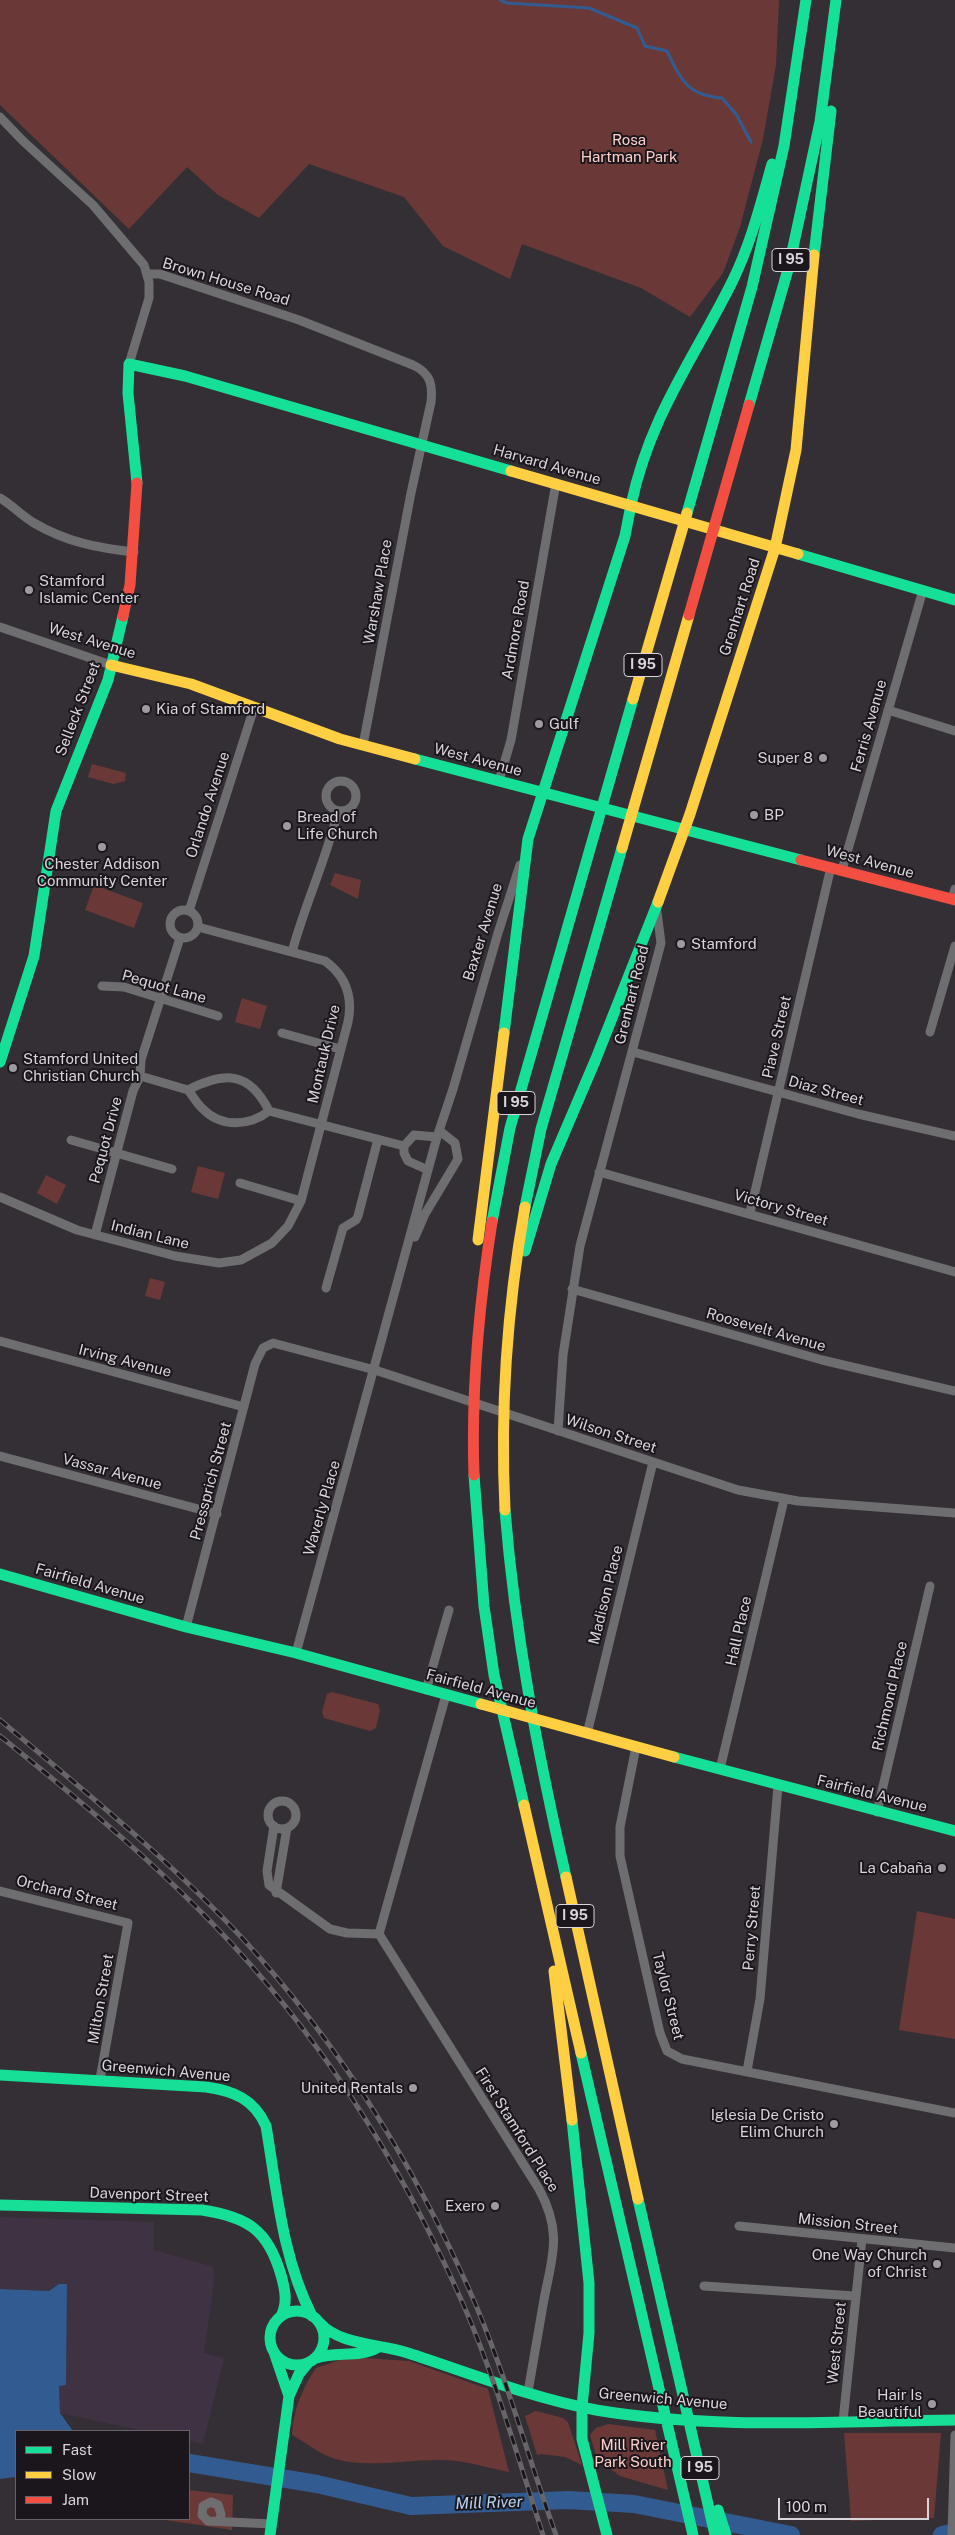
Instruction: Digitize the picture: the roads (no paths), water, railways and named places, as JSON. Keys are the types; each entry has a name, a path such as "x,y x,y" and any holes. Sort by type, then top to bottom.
{"main road":[{"name":"I 95","path":"693,2535 501,1710 483,1603 473,1475 476,1346 488,1236 510,1128 761,252 777,182 796,73 806,0"},
{"name":"I 95","path":"715,2535 605,2055 538,1742 518,1635 509,1562 504,1481 504,1381 510,1308 525,1200 541,1129 770,337 798,230 820,122 836,0"},
{"name":"Grenhart Road","path":"658,902 775,548 783,517 800,411 815,242 832,105 835,12"},
{"name":"Baxter Avenue","path":"528,839 625,536 635,483 658,417 743,259 757,217 796,73"},
{"name":"Harvard Avenue","path":"129,364 185,376 955,600"},
{"name":"Selleck Street","path":"0,1062 2,1048 34,956 42,911 51,833 59,801 105,688 130,585 138,482 128,393 129,364"},
{"name":"West Avenue","path":"111,665 191,684 309,729 363,745 842,870 954,896"},
{"path":"476,1346 480,1215 494,1122 528,839"},
{"path":"510,1308 551,1164 595,1061 658,902"},
{"name":"Fairfield Avenue","path":"0,1574 186,1627 296,1653 778,1786 955,1830"},
{"path":"543,1890 568,2078 588,2270 590,2324 582,2407 582,2431 606,2534"},
{"name":"Greenwich Avenue","path":"0,2075 223,2089 244,2096 257,2107 267,2132 285,2242 300,2292 316,2320 329,2334 338,2338 368,2342 377,2348 403,2351 528,2392 582,2407 682,2419 955,2420"},
{"name":"Davenport Street","path":"0,2205 202,2210 235,2216 258,2229 273,2250 285,2294 285,2306 282,2316"},
{"path":"271,2530 289,2396 302,2370 312,2360 324,2341 316,2320 294,2311 282,2316 274,2324 270,2333 270,2342 289,2396"},
{"name":"Greenwich Avenue","path":"312,2360 326,2354 369,2352 377,2348"},
{"path":"275,2354 290,2365 312,2360"},
{"path":"684,2401 726,2535"}],"street":[{"name":"Brown House Road","path":"0,117 28,146 97,209 140,258 147,274 160,274 293,318 421,369 428,375 432,388 421,445"},
{"name":"Selleck Street","path":"129,364 148,303 147,274"},
{"name":"Warshaw Place","path":"363,745 421,445"},
{"name":"Ardmore Road","path":"499,781 511,740 556,483"},
{"path":"0,498 33,523 65,538 95,548 134,552"},
{"name":"Ferris Avenue","path":"842,870 923,590"},
{"name":"West Avenue","path":"0,627 111,665"},
{"name":"Orlando Avenue","path":"189,911 254,708"},
{"path":"888,710 955,731"},
{"path":"292,952 301,920 322,870 338,811"},
{"name":"Baxter Avenue","path":"375,1370 428,1170 498,933 528,839"},
{"name":"Piave Street","path":"750,1213 831,867"},
{"name":"Grenhart Road","path":"558,1431 563,1355 580,1246 599,1172 634,1052 661,943 658,902"},
{"path":"182,910 189,911 198,920 198,927 192,936 180,938 171,930 172,917 182,910"},
{"name":"Montauk Drive","path":"198,927 325,962 337,971 346,984 350,1010 301,1201 288,1226"},
{"name":"Pequot Drive","path":"96,1235 133,1091 140,1076 141,1060 180,938"},
{"path":"930,1032 955,946"},
{"name":"Pequot Lane","path":"102,986 124,987 218,1016"},
{"path":"282,1033 340,1048"},
{"name":"Diaz Street","path":"634,1052 858,1114 955,1136"},
{"path":"140,1076 188,1090 202,1109 224,1121 244,1123 269,1111"},
{"path":"188,1090 212,1078 233,1079 253,1088 269,1111 404,1146"},
{"path":"404,1262 425,1214 458,1159 455,1143 439,1134 414,1134 404,1146 404,1153 408,1161 428,1170"},
{"path":"326,1288 343,1228 356,1220 358,1216 378,1139"},
{"path":"71,1140 172,1169"},
{"name":"Victory Street","path":"599,1172 955,1272"},
{"path":"240,1184 301,1201"},
{"name":"Indian Lane","path":"0,1197 46,1218 96,1235 175,1256 219,1264 252,1256 272,1243 288,1226"},
{"name":"Roosevelt Avenue","path":"572,1289 822,1360 955,1391"},
{"name":"Irving Avenue","path":"0,1341 244,1407"},
{"name":"Wilson Street","path":"267,1344 281,1345 375,1370 717,1484 784,1500 955,1513"},
{"name":"Pressprich Street","path":"186,1627 259,1353 267,1344"},
{"name":"Waverly Place","path":"296,1653 375,1370"},
{"name":"Vassar Avenue","path":"0,1456 217,1514"},
{"name":"Madison Place","path":"587,1734 653,1462"},
{"name":"Hall Place","path":"720,1769 784,1500"},
{"name":"Richmond Place","path":"877,1812 930,1586"},
{"path":"426,1690 449,1610"},
{"path":"276,1893 287,1828 294,1822 296,1813 292,1805 284,1801 275,1803 270,1810 269,1818 274,1826 266,1871 269,1885 276,1893 330,1929 347,1933 379,1934 446,1695"},
{"name":"Taylor Street","path":"636,1747 620,1827 620,1856 664,2046 676,2057 955,2113"},
{"name":"Perry Street","path":"747,2071 760,2000 778,1786"},
{"path":"274,1826 287,1828"},
{"name":"Orchard Street","path":"0,1890 128,1923"},
{"name":"Milton Street","path":"100,2080 128,1923"},
{"name":"First Stamford Place","path":"379,1934 540,2189 548,2208 554,2237 552,2264 528,2392"},
{"name":"Mission Street","path":"739,2226 955,2248"},
{"name":"West Street","path":"843,2421 862,2239"},
{"path":"704,2286 855,2296"},
{"path":"952,2535 955,2435"},
{"path":"220,2521 271,2530"}],"water":[{"path":"59,2284 67,2284 66,2385 59,2386 60,2413 72,2430 15,2430 15,2477 0,2479 0,2289 49,2291"}],"waterway":[{"path":"500,0 507,3 589,8 637,28 645,46 667,51 681,78 693,89 710,96 722,98 736,114 751,142"},
{"name":"Mill River","path":"190,2463 317,2484 411,2506 569,2500 634,2504 791,2535"},
{"name":"Mill River","path":"942,2535 955,2532"}],"railway":[{"path":"0,1720 125,1826 215,1910 278,1979 341,2062 397,2149 446,2240 468,2287 493,2348 556,2535"},
{"path":"0,1736 82,1803 161,1873 212,1923 288,2009 355,2103 414,2202 464,2306 496,2391 543,2535"}],"place":[{"name":"Stamford Islamic Center","path":"29,590"},
{"name":"Kia of Stamford","path":"146,709"},
{"name":"Gulf","path":"539,724"},
{"name":"Super 8","path":"823,758"},
{"name":"BP","path":"754,815"},
{"name":"Bread of Life Church","path":"287,826"},
{"name":"Chester Addison Community Center","path":"102,847"},
{"name":"Stamford","path":"681,944"},
{"name":"Stamford United Christian Church","path":"13,1068"},
{"name":"La Cabaña","path":"942,1868"},
{"name":"United Rentals","path":"413,2088"},
{"name":"Iglesia De Cristo Elim Church","path":"834,2124"},
{"name":"Exero","path":"495,2206"},
{"name":"One Way Church of Christ","path":"937,2264"},
{"name":"Hair Is Beautiful","path":"932,2404"}],"park label":[{"name":"Rosa Hartman Park","path":"629,148"},
{"name":"Mill River Park South","path":"633,2454"}]}
